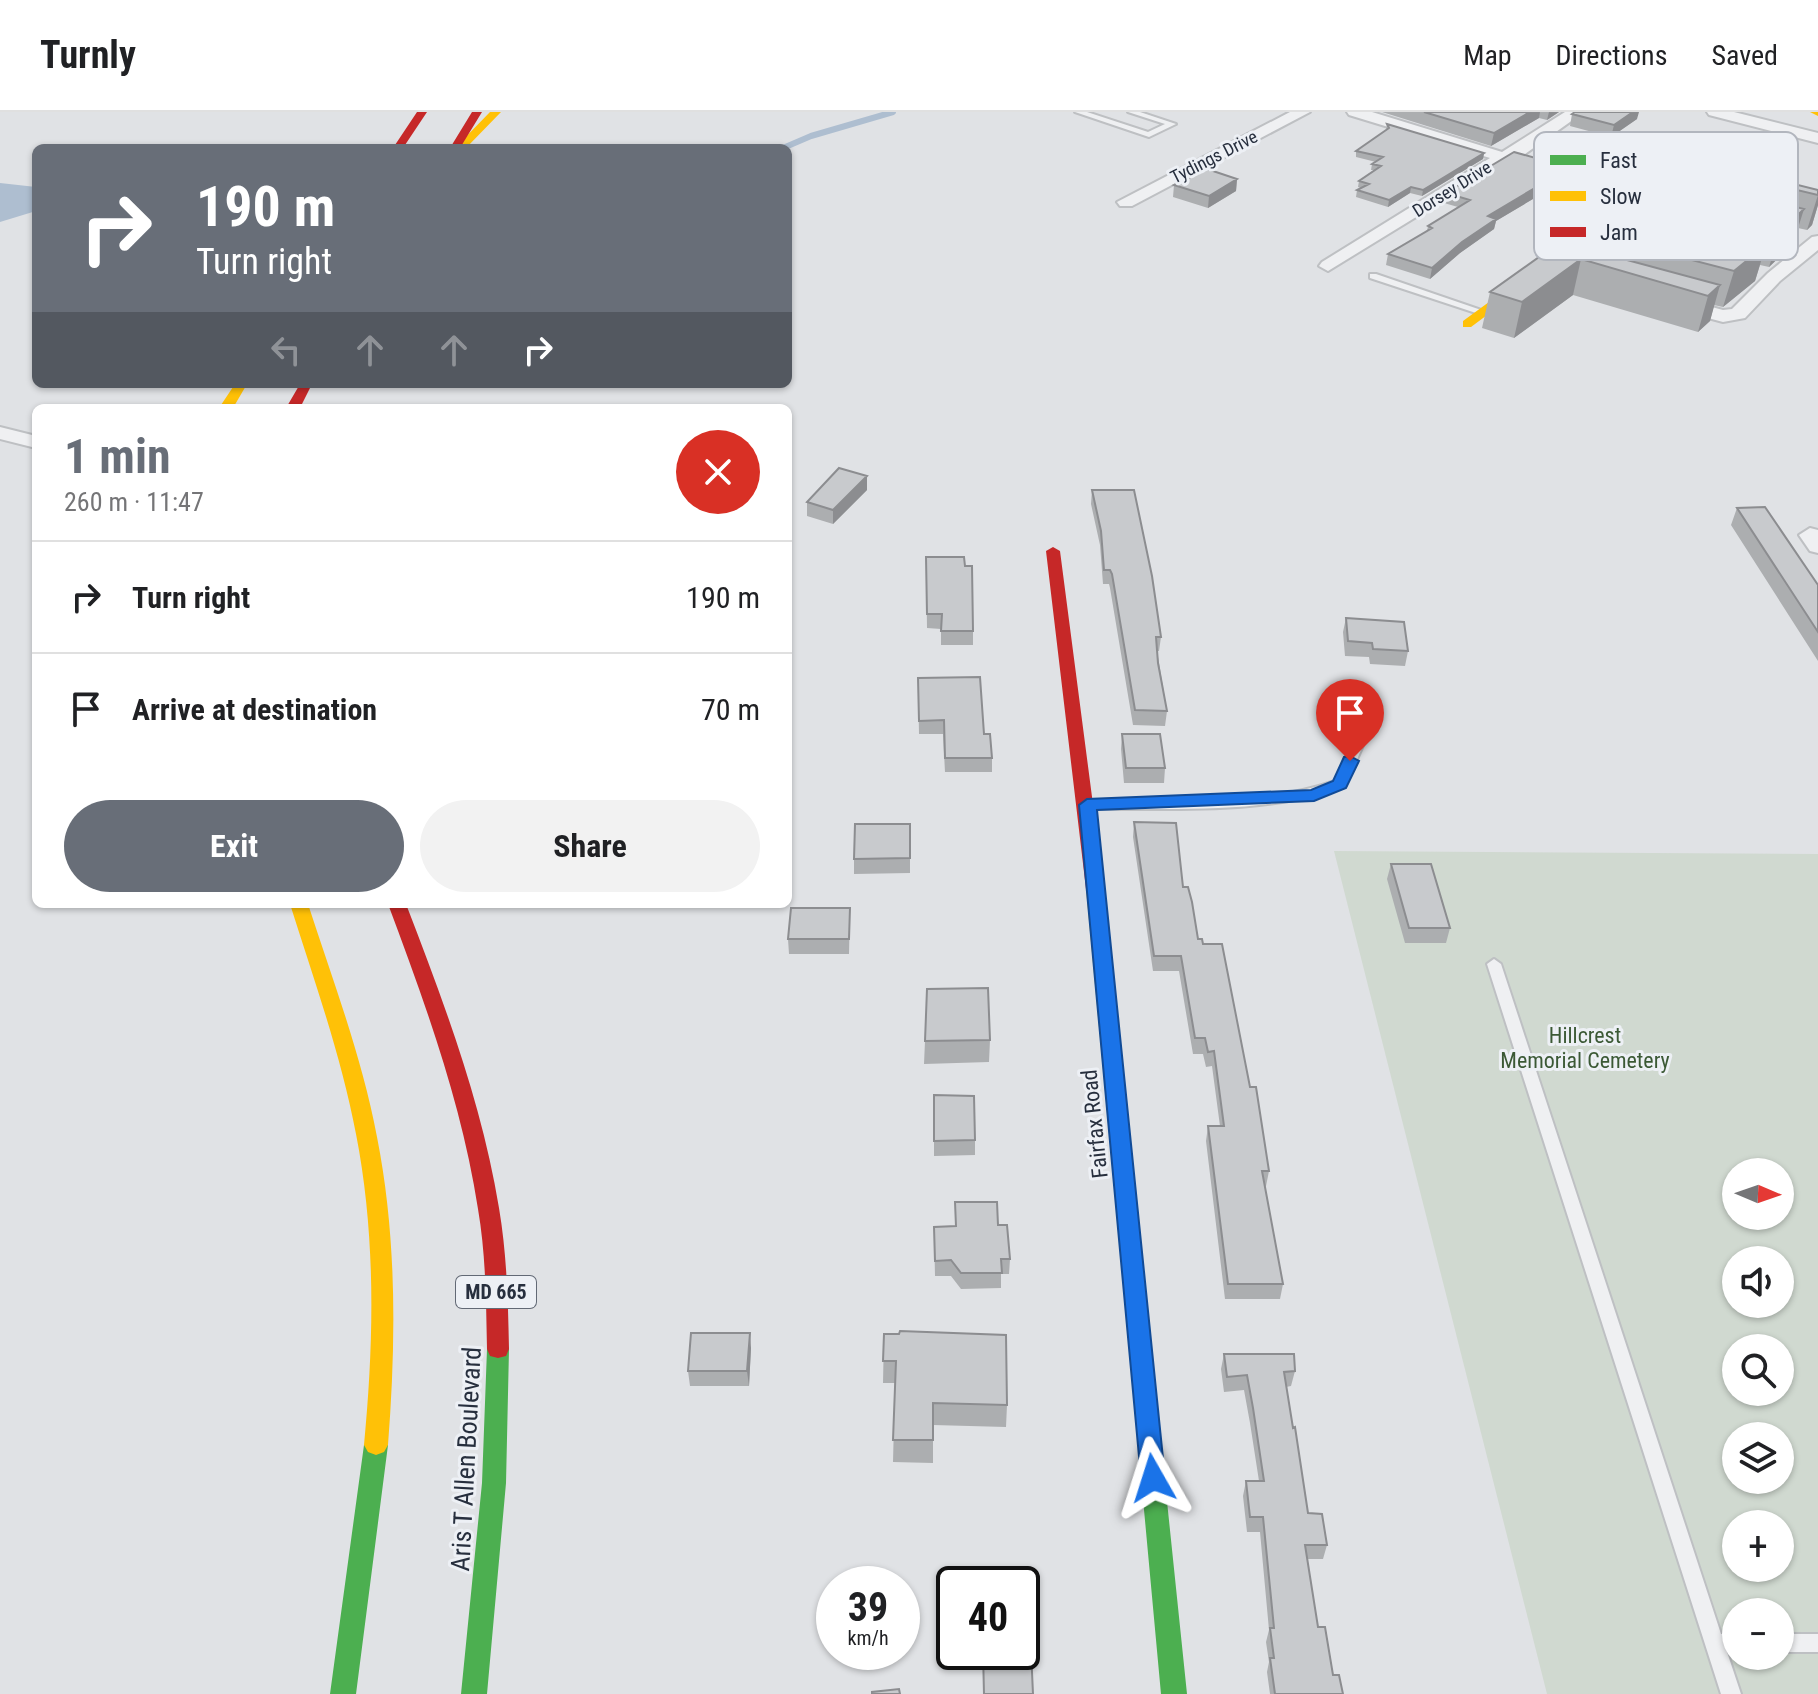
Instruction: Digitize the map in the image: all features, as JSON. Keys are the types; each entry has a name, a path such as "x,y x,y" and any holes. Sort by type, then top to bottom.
{"main road":[{"path":"401,144 422,112"},
{"path":"460,144 477,112"},
{"path":"462,144 496,112"},
{"path":"1475,318 1558,260"},
{"name":"Fairfax Road","path":"1053,551 1087,805 1174,1694"},
{"path":"300,908 367,1137 379,1224 383,1336 375,1448 358,1603 343,1694"},
{"name":"Aris T Allen Boulevard","path":"399,908 439,1015 470,1118 489,1208 499,1326 497,1405 474,1694"}],"street":[{"name":"Tydings Drive","path":"1126,202 1302,112"},
{"path":"1355,112 1503,157"},
{"name":"Dorsey Drive","path":"1547,132 1576,112"},
{"path":"1715,112 1797,132"},
{"name":"Dorsey Drive","path":"1328,266 1534,141"},
{"path":"1798,237 1818,242"},
{"path":"1798,255 1818,242"},
{"path":"1649,296 1723,316 1738,314 1766,276 1790,260"},
{"path":"1546,267 1576,275"},
{"path":"0,433 32,441"}],"lane":[{"path":"1079,112 1149,135 1172,124 1132,112"},
{"path":"1373,276 1475,318"},
{"path":"1087,805 1242,801 1314,795 1340,784 1362,734 1367,699"},
{"path":"1494,964 1731,1694"},
{"path":"1715,1643 1722,1643"},
{"path":"1794,1643 1818,1643"}],"green space":[{"name":"Hillcrest Memorial Cemetery","path":"1334,851 1818,854 1818,1694 1547,1694"}],"water":[{"path":"0,183 32,187 32,212 0,222"}],"building":[{"path":"1424,112 1530,112 1494,133"},
{"path":"1633,112 1614,125 1572,114"},
{"path":"1387,124 1484,153 1423,190 1411,187 1389,200 1357,190 1369,184 1359,181 1381,166 1372,164 1383,157 1356,151 1389,128"},
{"path":"1514,152 1534,158 1534,189 1488,216 1496,219 1462,242 1432,268 1388,254 1432,228 1428,226 1470,200 1446,193"},
{"path":"1207,169 1237,179 1209,196 1174,185"},
{"path":"1798,185 1818,190 1818,195 1798,190"},
{"path":"1535,260 1580,260 1522,302 1490,292"},
{"path":"1584,260 1627,260 1720,285 1708,296"},
{"path":"1692,260 1748,260 1734,271"},
{"path":"839,468 867,476 833,510 807,502"},
{"path":"1092,490 1134,490 1152,576 1161,637 1156,637 1158,663 1167,711 1135,710 1112,574 1110,570 1104,570 1101,531"},
{"path":"1765,507 1818,585 1818,632 1737,508"},
{"path":"926,557 964,557 965,566 972,566 973,631 941,631 942,614 927,614"},
{"path":"1346,618 1404,622 1408,651 1373,649 1372,643 1348,641"},
{"path":"980,677 984,734 990,734 992,758 945,758 944,720 919,721 918,678"},
{"path":"1122,734 1160,734 1165,768 1126,768"},
{"path":"1134,822 1176,823 1183,887 1188,887 1198,939 1202,939 1203,944 1222,944 1250,1087 1256,1087 1269,1171 1262,1171 1283,1284 1228,1284 1208,1126 1224,1126 1214,1051 1208,1052 1205,1038 1195,1038 1181,956 1154,956"},
{"path":"855,824 910,824 910,858 854,859"},
{"path":"1391,864 1431,864 1450,928 1409,928"},
{"path":"791,908 850,908 849,939 788,939"},
{"path":"988,988 990,1040 925,1041 927,989"},
{"path":"934,1095 974,1096 975,1140 934,1141"},
{"path":"955,1202 997,1202 998,1225 1007,1225 1010,1259 1001,1259 1002,1273 961,1273 951,1260 935,1261 934,1227 956,1226"},
{"path":"900,1331 1006,1335 1007,1405 933,1403 933,1440 893,1440 896,1361 883,1361 884,1334 899,1334"},
{"path":"691,1333 750,1333 747,1371 688,1371"},
{"path":"1224,1354 1294,1354 1295,1371 1284,1372 1293,1428 1308,1513 1322,1514 1327,1545 1305,1545 1318,1627 1325,1627 1333,1675 1339,1675 1343,1694 1275,1694 1270,1658 1274,1658 1270,1628 1274,1628 1263,1517 1250,1517 1246,1481 1264,1481 1247,1375 1227,1377"},
{"path":"983,1670 1032,1670 1033,1694 984,1694"},
{"path":"899,1689 900,1694 872,1694 872,1692"}],"waterway":[{"path":"792,144 893,112"}],"traffic: fast":[{"path":"1140,1347 1174,1694"},
{"path":"474,1694 494,1483 498,1349"},
{"path":"343,1694 376,1445"}],"traffic: slow":[{"path":"464,144 496,112"},
{"path":"1467,324 1554,260"},
{"path":"228,404 238,388"},
{"path":"1095,889 1140,1347"},
{"path":"300,908 353,1078 373,1175 381,1252 383,1329 376,1445"}],"traffic: jam":[{"path":"401,144 422,112"},
{"path":"457,144 477,112"},
{"path":"295,404 304,388"},
{"path":"1053,551 1095,889"},
{"path":"398,908 450,1054 482,1170 493,1243 498,1349"}],"route":[{"path":"1153,1478 1087,805 1242,801 1314,795 1340,784 1350,761"}]}
